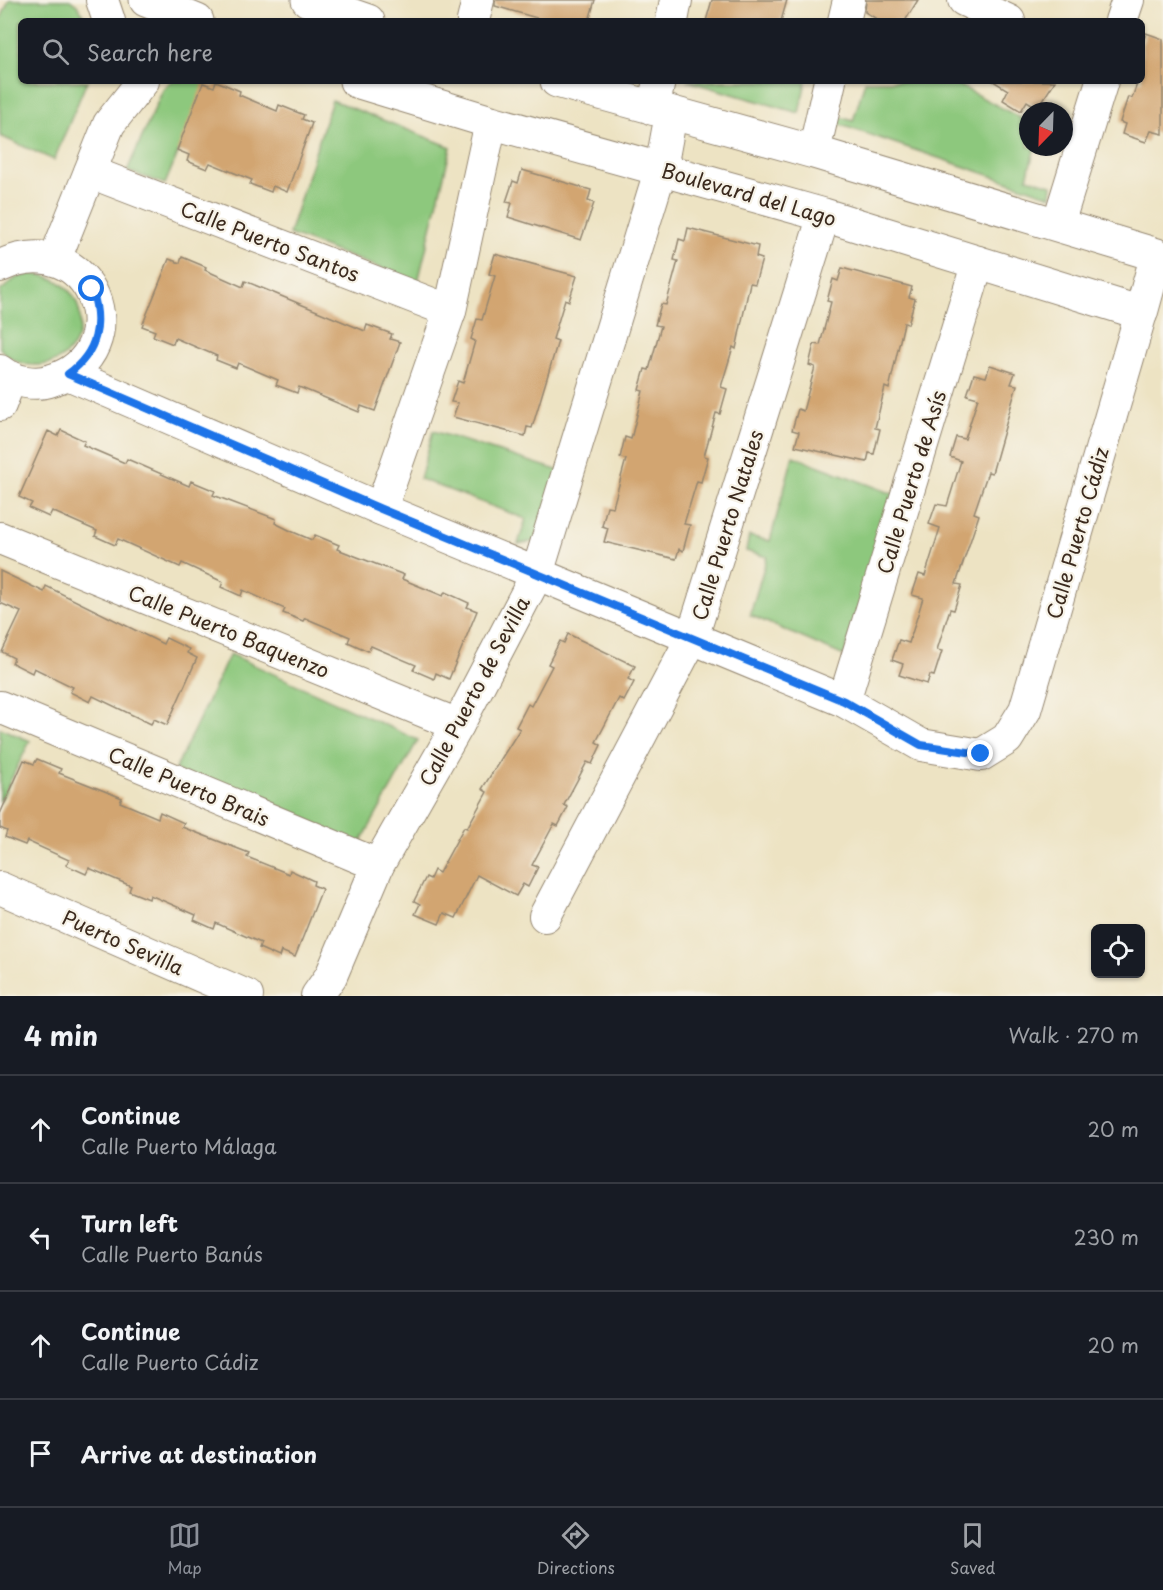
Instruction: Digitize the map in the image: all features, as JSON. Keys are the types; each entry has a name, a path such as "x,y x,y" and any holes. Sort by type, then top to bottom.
{"street":[{"path":"102,0 108,18"},
{"path":"474,18 478,0"},
{"path":"673,18 676,0"},
{"path":"845,18 849,0"},
{"path":"964,0 1002,18"},
{"path":"1122,18 1128,0"},
{"path":"151,1 189,18"},
{"path":"313,1 360,18"},
{"path":"109,124 110,84"},
{"path":"55,259 109,124 141,84"},
{"name":"Boulevard del Lago","path":"366,84 491,122 824,215 1141,313"},
{"path":"573,84 661,101 814,152 1058,224 1160,246"},
{"path":"814,152 830,84"},
{"path":"1058,224 1101,84"},
{"name":"Calle Puerto de Sevilla","path":"318,995 331,976 378,866 458,725 537,574 661,168 661,101"},
{"path":"381,509 450,311 491,122"},
{"name":"Calle Puerto Santos","path":"90,172 450,311"},
{"name":"Calle Puerto Natales","path":"544,916 692,638 824,215"},
{"name":"Calle Puerto Cádiz","path":"844,701 921,745 981,754 1008,739 1025,710 1160,246"},
{"path":"0,267 18,258 40,256 55,259 79,273 92,289 98,308 99,328 93,348 81,364 68,374 45,382 4,385"},
{"name":"Calle Puerto de Asís","path":"844,701 978,262"},
{"path":"68,374 381,509 844,701"},
{"name":"Calle Puerto Baquenzo","path":"0,538 458,725"},
{"name":"Calle Puerto Brais","path":"0,707 378,866"},
{"name":"Puerto Sevilla","path":"0,888 247,996"}],"green space":[{"path":"9,0 70,0 77,5 85,18 18,18 18,84 86,84 54,160 0,136 0,21"},
{"path":"168,84 207,84 165,184 127,171 163,90"},
{"path":"698,84 805,84 799,113"},
{"path":"864,84 957,84 1019,117 1019,156 1033,156 1027,178 1052,185 1051,196 829,121 831,114 853,121"},
{"path":"332,100 451,147 418,282 289,234"},
{"path":"30,274 52,279 68,289 77,304 80,321 77,338 68,352 53,362 33,365 15,360 0,348 0,291 16,278"},
{"path":"433,431 560,471 537,541 518,544 526,519 420,479"},
{"path":"793,456 896,495 844,656 750,615 767,557 746,551 749,536 770,541"},
{"path":"230,654 418,740 356,851 175,770"},
{"path":"0,728 30,741 0,802"}],"building":[{"path":"495,0 595,0 590,18 537,18 495,6"},
{"path":"712,0 787,0 782,18 707,18"},
{"path":"866,0 918,0 907,18 875,18 865,12"},
{"path":"1146,33 1163,39 1163,134 1151,131 1146,142 1122,134 1125,124 1120,122 1128,97 1132,98 1137,84 1145,84"},
{"path":"203,84 214,87 215,84 223,84 240,91 239,95 277,111 279,105 304,115 302,119 312,123 287,192 273,186 271,192 250,184 252,180 210,163 207,169 187,161 189,155 177,150"},
{"path":"998,84 1053,84 1042,102 1019,102 1019,110 1003,100 1008,90"},
{"path":"522,170 591,190 588,201 594,203 581,240 508,217 512,203 506,202 513,181 518,183"},
{"path":"688,228 758,246 756,257 762,259 755,284 750,283 736,349 733,347 721,387 727,389 720,414 716,413 704,456 708,457 701,482 697,481 684,524 690,525 683,551 679,549 676,559 604,542 608,528 602,526 607,506 613,507 626,459 620,458 625,437 631,439 643,391 639,390 645,369 649,370 661,326 655,325 661,304 666,305 678,261 674,260 679,239 685,241"},
{"path":"495,254 577,276 569,301 565,299 553,339 558,341 532,428 527,427 525,436 453,417 458,403 451,402 458,381 463,383 475,341 471,339 477,319 482,320 495,276 489,274"},
{"path":"182,257 243,287 245,281 365,331 367,325 392,334 390,339 400,342 375,411 361,406 359,412 299,387 297,393 276,385 278,380 238,363 236,368 216,360 217,356 175,338 173,344 153,336 155,331 142,326 169,259 180,263"},
{"path":"842,268 912,287 909,297 915,299 908,324 904,323 889,389 885,387 875,428 880,429 874,454 869,453 867,462 795,446 799,432 792,430 798,409 803,411 815,367 809,365 814,344 820,345 831,302 827,301 833,279 838,281"},
{"path":"990,365 1015,373 1011,384 1017,385 992,473 988,472 974,513 979,515 956,584 962,585 954,610 950,609 937,650 942,651 934,676 930,675 927,684 899,675 903,664 892,660 899,640 909,643 923,598 912,595 919,574 925,576 940,528 929,524 936,504 947,506 961,461 950,457 956,437 965,439 978,398 967,395 974,374 986,377"},
{"path":"61,430 85,441 83,445 125,463 127,459 189,486 191,481 215,491 213,495 276,519 275,523 293,532 312,540 315,535 339,545 337,549 404,575 402,579 443,596 445,592 469,603 467,607 477,611 449,679 436,673 434,679 413,670 416,665 371,646 368,651 348,642 350,637 305,618 303,621 283,613 285,609 243,590 241,596 221,587 223,582 182,563 180,567 118,539 115,545 95,536 97,531 52,511 49,517 29,508 32,503 19,497 48,431 58,436"},
{"path":"0,571 44,592 46,586 163,644 166,638 189,649 187,653 197,658 167,725 154,719 151,724 93,696 90,702 70,692 73,687 34,668 32,673 12,663 14,658 2,652 21,612 0,603"},
{"path":"568,634 635,666 628,679 634,682 624,701 619,698 596,742 601,745 592,764 587,762 564,805 568,807 558,826 554,824 532,865 538,867 528,887 523,884 516,896 477,875 456,918 444,913 439,924 415,914 420,904 414,901 426,877 430,879 434,870 439,873 464,827 467,828 487,792 482,789 520,729 516,727 528,704 531,706 552,666 548,664 560,641 564,643"},
{"path":"37,759 61,769 59,773 122,798 120,802 158,818 160,812 184,823 182,827 249,853 247,857 289,874 290,870 314,881 313,885 322,889 295,957 281,951 279,957 259,948 261,943 216,923 214,929 194,920 196,915 150,895 149,899 129,891 131,886 89,868 86,874 66,865 69,860 27,841 25,845 5,837 7,831 0,828 0,814 24,760 34,764"}],"route":[{"path":"92,289 98,308 99,328 93,348 81,364 68,374 381,509 844,701 921,745 981,754"}]}
